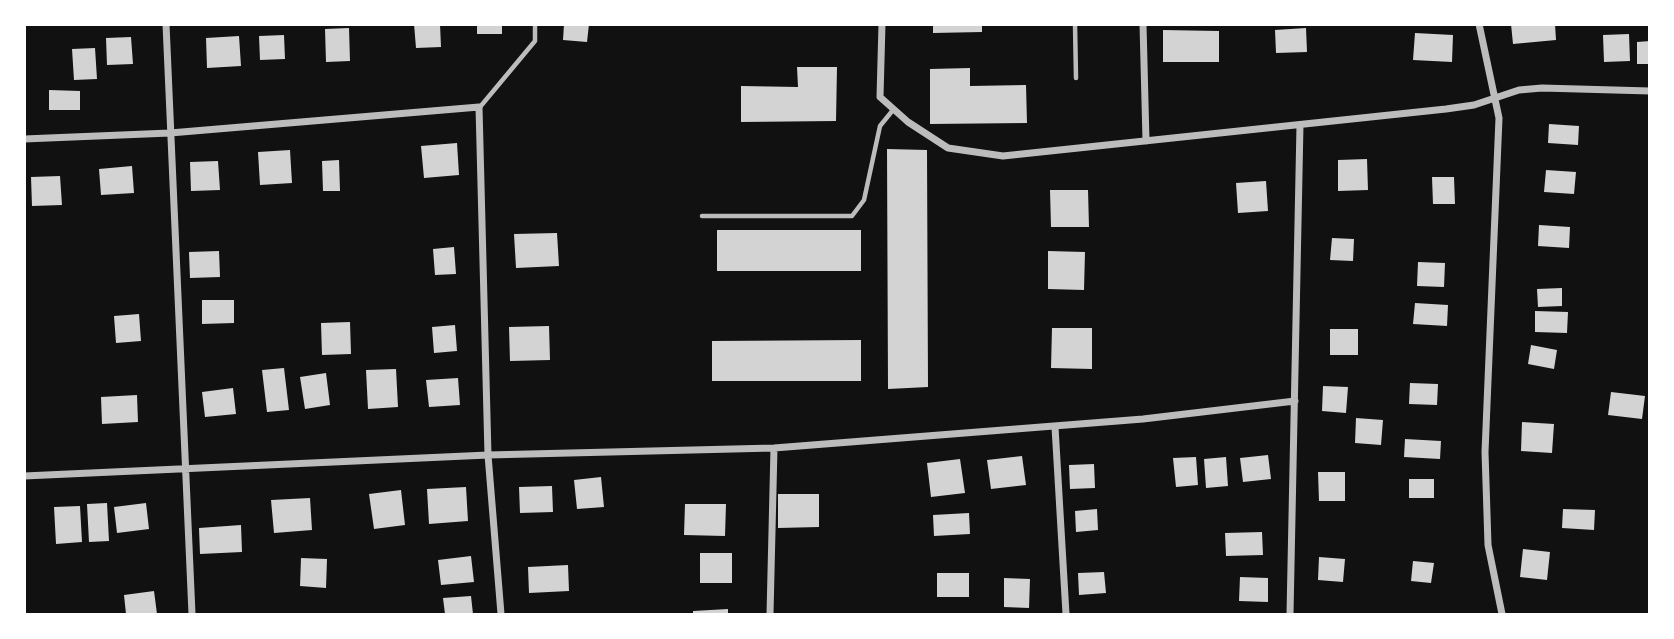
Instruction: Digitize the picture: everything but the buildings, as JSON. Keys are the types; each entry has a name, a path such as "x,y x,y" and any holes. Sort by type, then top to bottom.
{"street":[{"path":"166,24 192,614"},
{"path":"883,24 880,97 893,110 948,148 1003,156 1474,105 1496,96 1542,88 1650,91"},
{"path":"1143,24 1146,141"},
{"path":"1479,24 1496,96 1500,145 1485,452 1488,545 1502,614"},
{"path":"24,139 170,133 479,107 488,455 501,614"},
{"path":"1290,614 1300,125"},
{"path":"24,476 488,455 774,447 1055,427 1295,401"},
{"path":"1055,427 1066,614"},
{"path":"770,614 774,447"}],"lane":[{"path":"479,107 535,41 535,24"},
{"path":"1075,24 1076,78"},
{"path":"702,216 852,216 864,200 880,126 893,110"}]}
